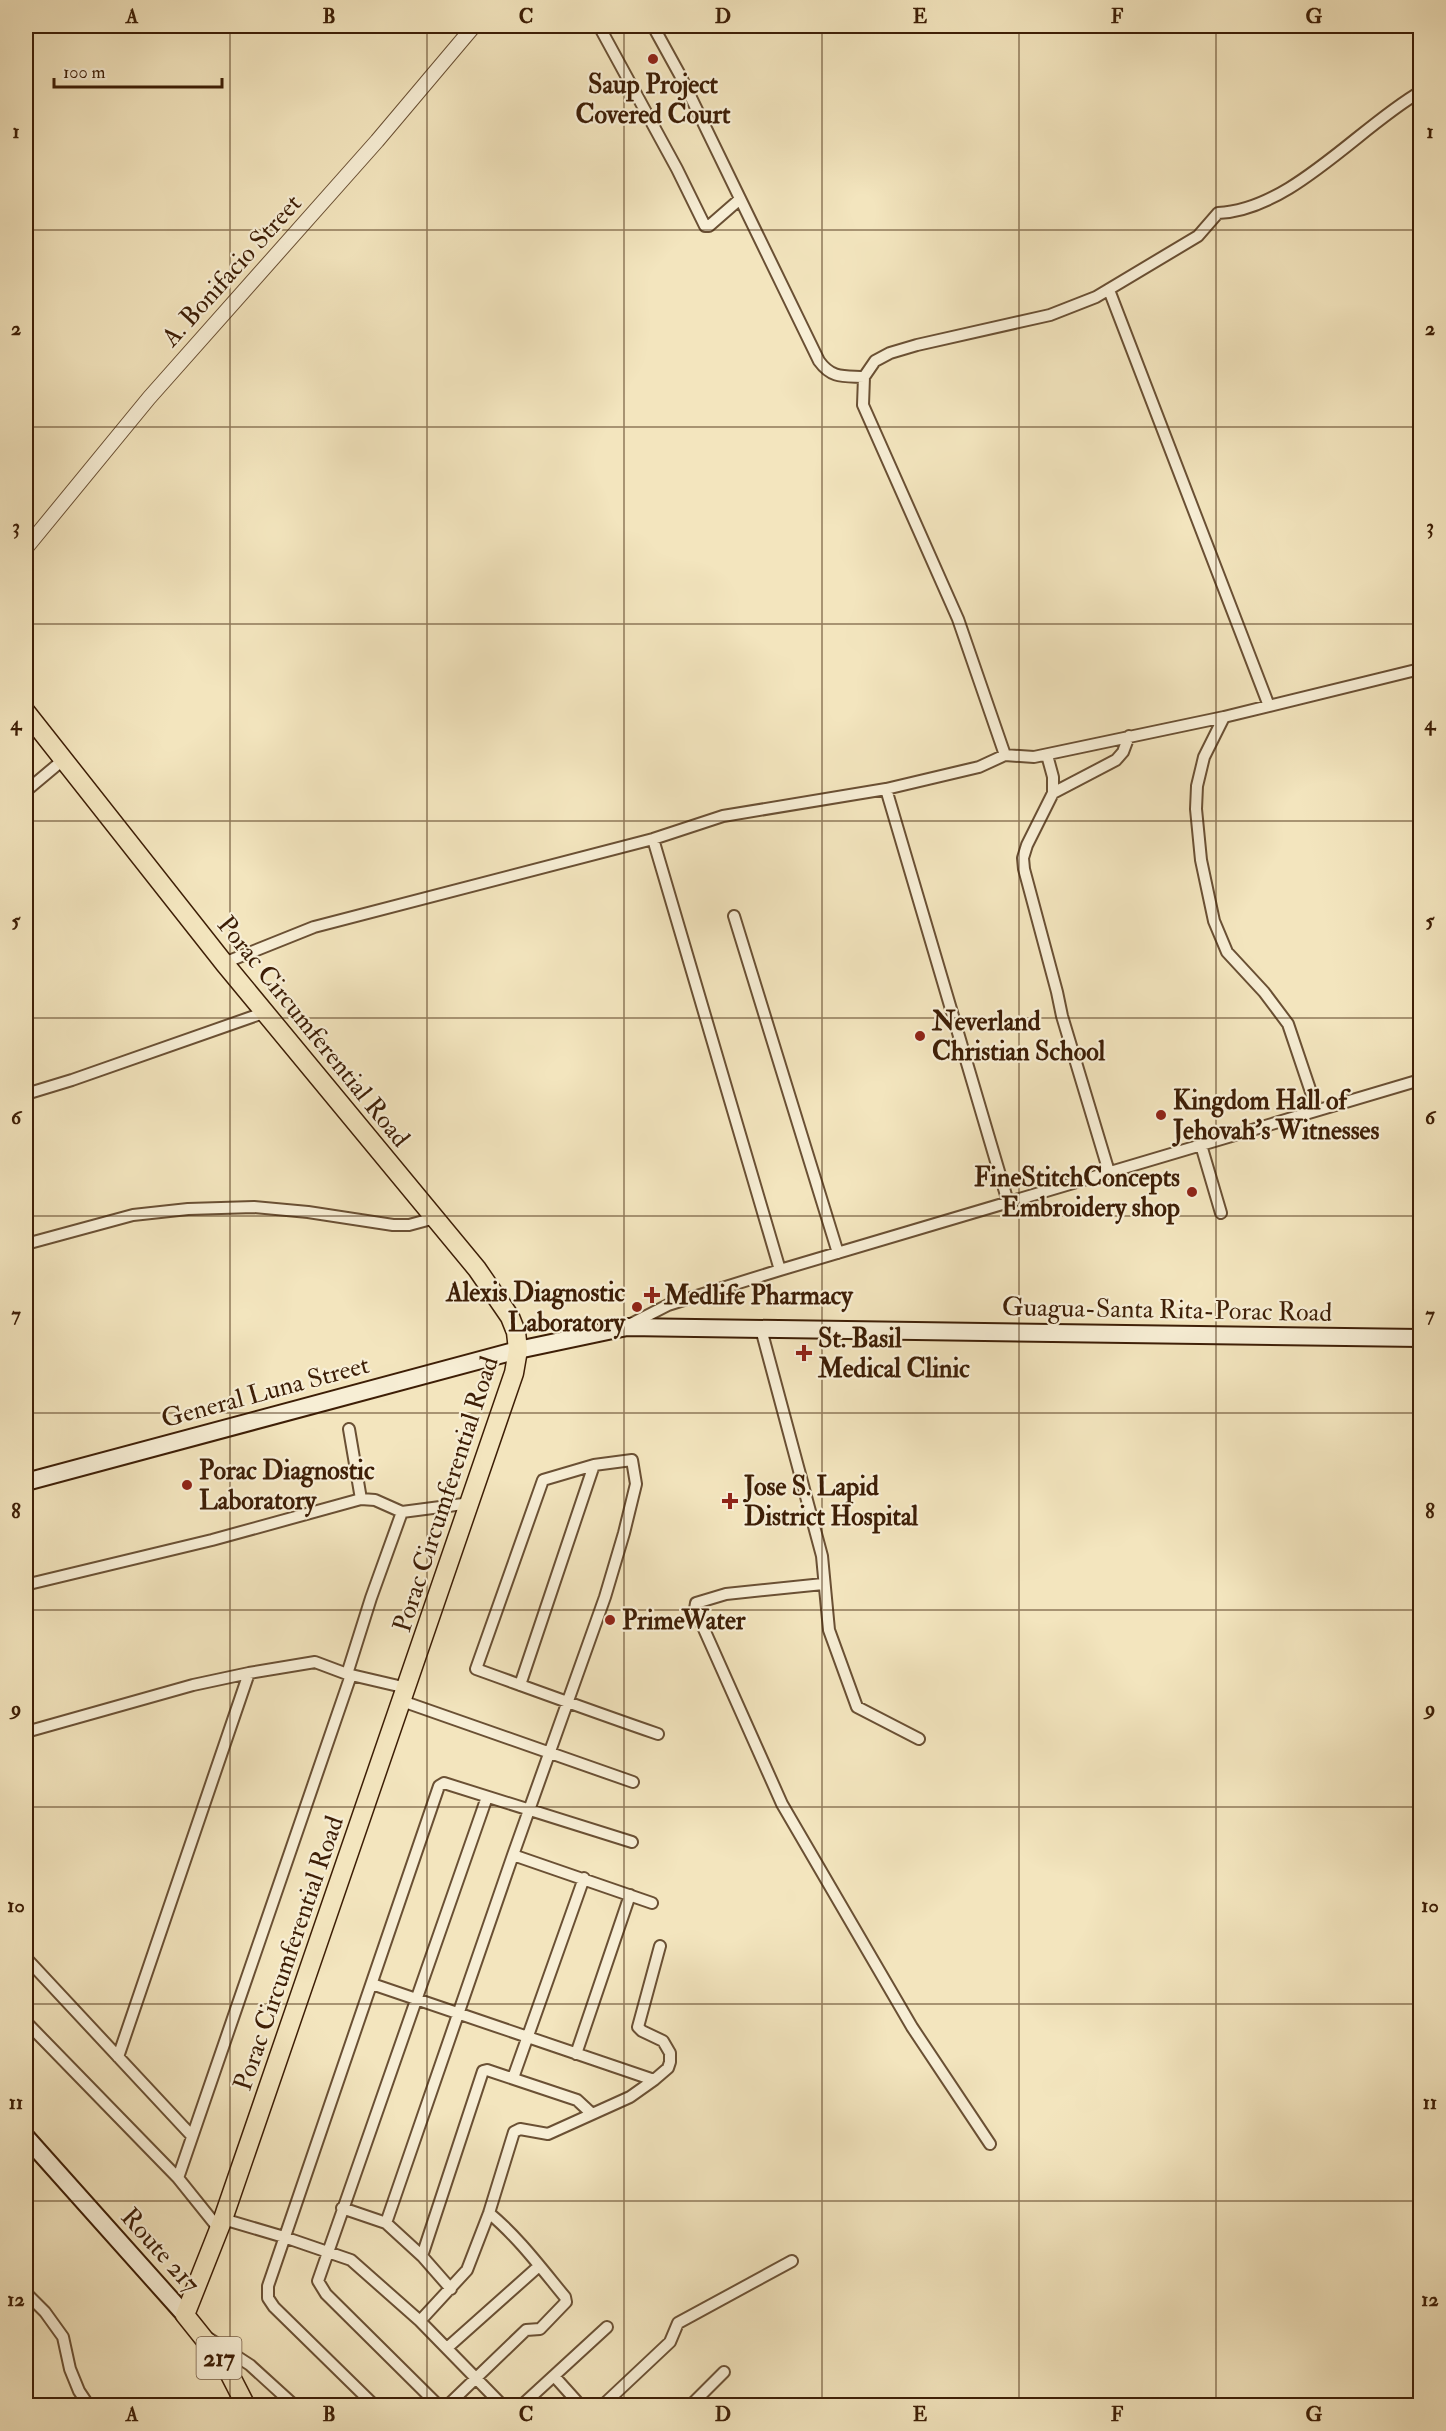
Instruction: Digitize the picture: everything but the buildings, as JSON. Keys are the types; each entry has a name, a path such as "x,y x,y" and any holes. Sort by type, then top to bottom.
{"main road":[{"name":"Porac Circumferential Road","path":"26,712 224,963 477,1269 510,1317 516,1332 518,1350 514,1373 471,1503 221,2224 185,2315"},
{"name":"Guagua-Santa Rita-Porac Road","path":"518,1350 627,1327 693,1326 761,1329 1420,1338"},
{"name":"General Luna Street","path":"26,1482 518,1350"},
{"name":"Route 217","path":"26,2138 200,2332 225,2365 246,2406"}],"street":[{"name":"A. Bonifacio Street","path":"26,548 149,398 377,141 474,26"},
{"path":"599,26 662,141 705,226 709,226 740,199"},
{"path":"653,26 680,75 804,330 827,371 837,375 864,377"},
{"path":"1005,754 958,619 863,405 864,377 875,361 890,353 959,334 1050,315 1109,290 1145,266 1198,236 1218,213 1235,212 1277,196 1420,92"},
{"path":"1109,290 1269,706"},
{"path":"224,963 314,927 653,839 723,816 886,789 979,767 1005,754 1034,757 1224,717 1420,669"},
{"path":"1224,717 1204,757 1197,786 1198,841 1214,921 1227,952 1264,992 1288,1024 1317,1110"},
{"path":"1053,793 1116,760 1123,752 1129,736"},
{"path":"1047,754 1053,777 1053,793 1027,845 1023,858 1024,869 1058,992 1062,1016 1109,1172"},
{"path":"26,791 63,760"},
{"path":"886,789 1008,1202"},
{"path":"653,839 780,1270"},
{"path":"734,916 838,1252"},
{"path":"26,1094 266,1012"},
{"path":"627,1327 668,1305 780,1270 1420,1080"},
{"path":"1201,1145 1221,1214"},
{"path":"26,1244 133,1215 188,1209 254,1207 308,1212 393,1225 409,1225 435,1218"},
{"path":"761,1329 822,1556 829,1630 857,1707 919,1739"},
{"path":"349,1430 361,1499"},
{"path":"386,2223 513,1855 550,1753 568,1702 605,1597 636,1484 632,1461 594,1465 543,1480 476,1670 520,1685 568,1702 658,1734"},
{"path":"520,1685 594,1465"},
{"path":"29,1584 212,1540 361,1499 375,1500 402,1512 471,1503"},
{"path":"178,2178 349,1675 371,1598 402,1512"},
{"path":"823,1584 726,1594 696,1603 695,1609 782,1804 912,2027 990,2144"},
{"path":"26,1732 192,1686 249,1673 315,1662 404,1694 550,1753 633,1782"},
{"path":"118,2057 249,1673"},
{"path":"375,2406 274,2307 268,2298 268,2286 440,1785 444,1783 632,1842"},
{"path":"439,2406 321,2289 319,2276 487,1797"},
{"path":"513,1855 652,1903"},
{"path":"513,2078 584,1878"},
{"path":"576,2054 630,1895"},
{"path":"420,2321 467,2270 489,2213 515,2130 548,2134 630,2097 654,2080 669,2065 669,2054 663,2041 638,2027 660,1946"},
{"path":"26,1958 192,2136"},
{"path":"372,1984 654,2080"},
{"path":"26,2022 221,2224 284,2237 351,2260 420,2321 502,2406"},
{"path":"422,2256 482,2073 487,2070 577,2100 591,2113"},
{"path":"342,2208 386,2223 422,2256 451,2289"},
{"path":"447,2406 526,2330 540,2329 565,2304 565,2297 503,2225 489,2213"},
{"path":"602,2406 670,2342 678,2323 792,2261"},
{"path":"447,2348 539,2266"},
{"path":"26,2293 45,2312 63,2337 70,2369 88,2406"},
{"path":"521,2406 607,2327"},
{"path":"200,2332 250,2366 295,2406"},
{"path":"690,2406 724,2372"},
{"path":"554,2376 581,2406"}],"place":[{"name":"Saup Project Covered Court","path":"653,59"},
{"name":"Neverland Christian School","path":"920,1036"},
{"name":"Kingdom Hall of Jehovah's Witnesses","path":"1161,1115"},
{"name":"FineStitchConcepts Embroidery shop","path":"1192,1192"},
{"name":"Medlife Pharmacy","path":"652,1295"},
{"name":"Alexis Diagnostic Laboratory","path":"637,1307"},
{"name":"St. Basil Medical Clinic","path":"804,1353"},
{"name":"Porac Diagnostic Laboratory","path":"187,1485"},
{"name":"Jose S. Lapid District Hospital","path":"730,1501"},
{"name":"PrimeWater","path":"610,1620"}]}
